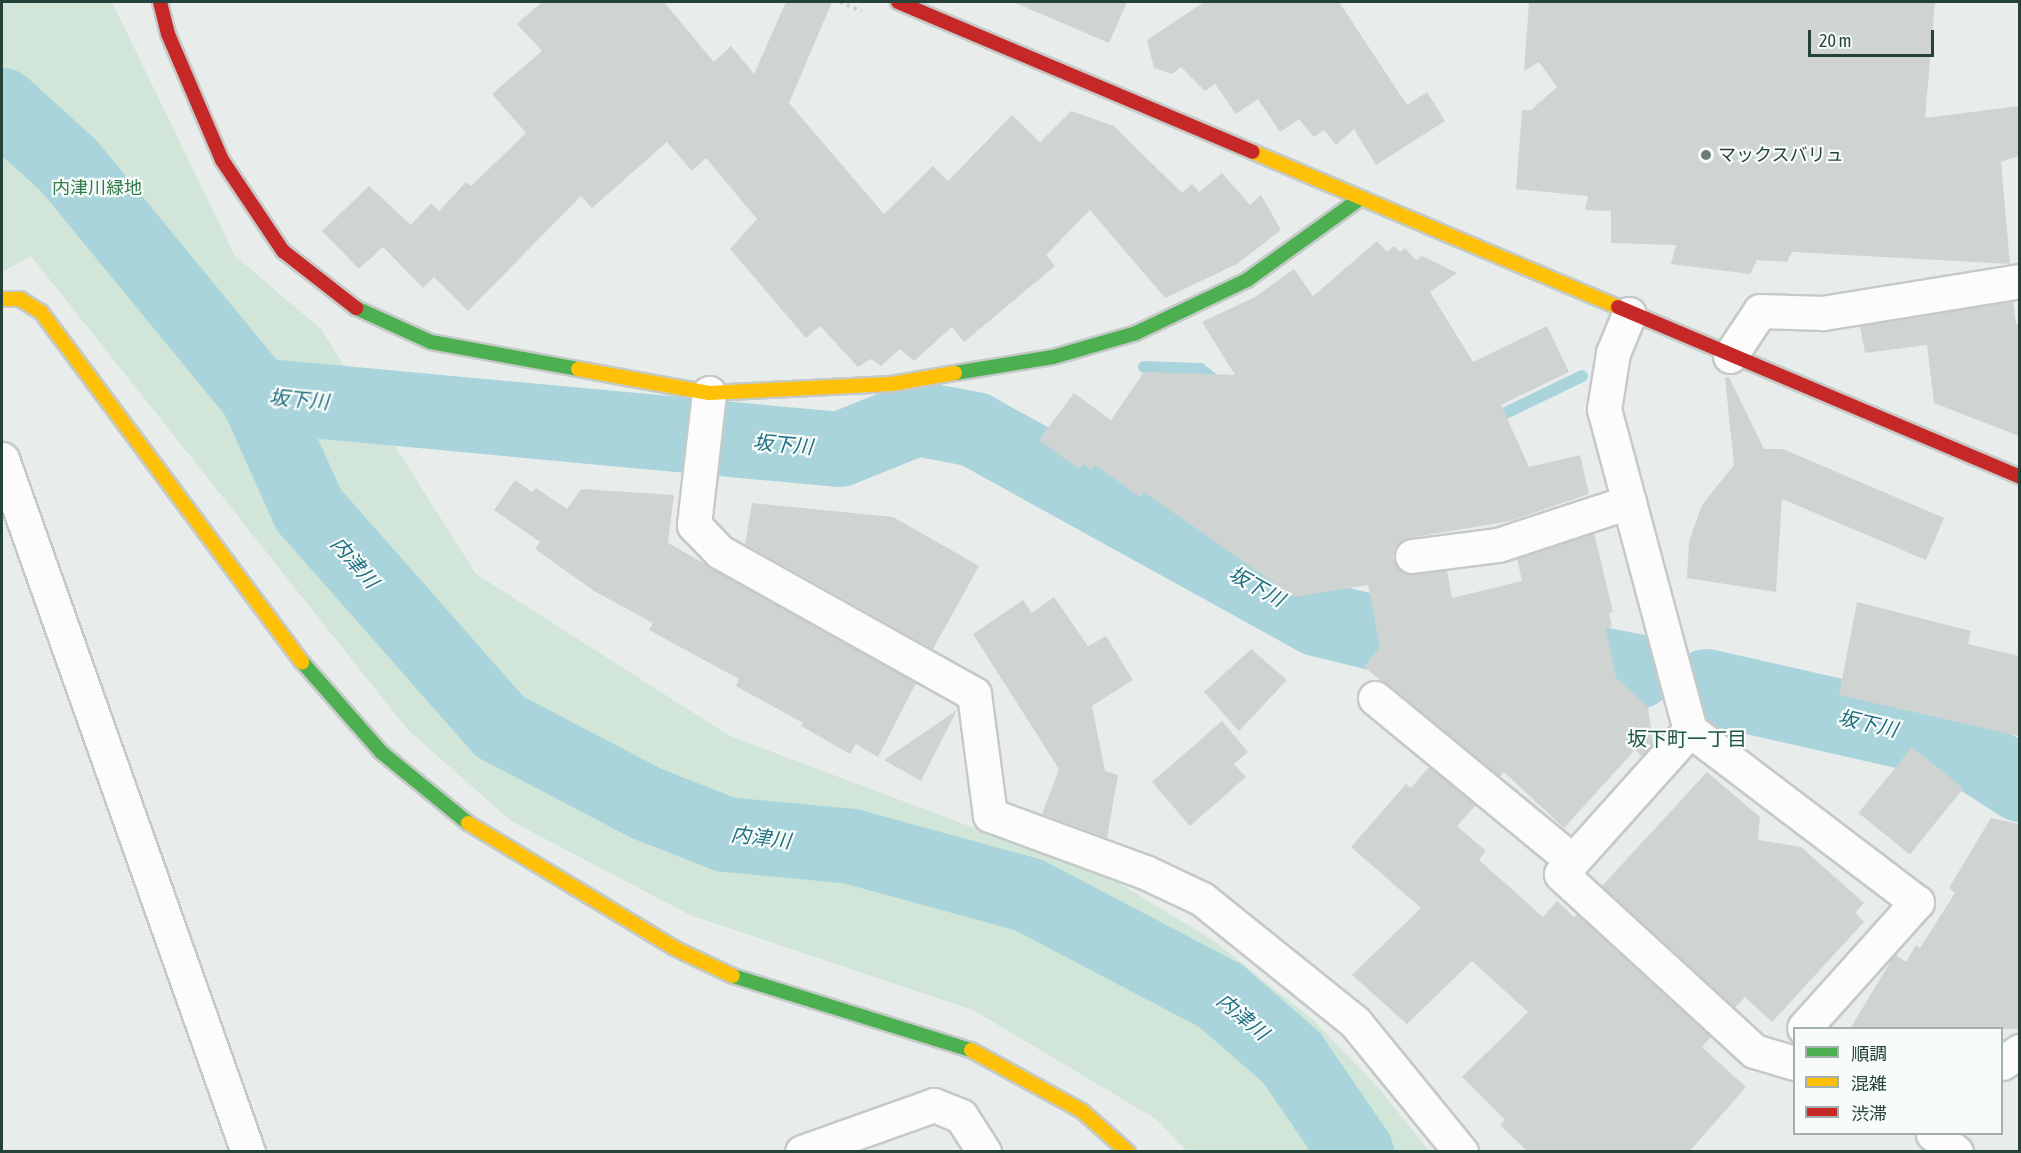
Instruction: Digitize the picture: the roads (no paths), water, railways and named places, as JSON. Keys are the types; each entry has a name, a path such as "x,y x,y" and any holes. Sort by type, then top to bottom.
{"street":[{"path":"160,2 168,34 222,160 283,251 366,315 431,342 708,400 891,384 1053,357 1115,339 1247,280 1361,198"},
{"path":"898,2 1629,314 2019,477"},
{"path":"1730,356 1760,311 1823,313 2019,281"},
{"path":"2,299 20,299 41,312 296,655 381,752 481,833 674,948 742,980 974,1051 1082,1111 1128,1152"},
{"path":"1629,314 1613,353 1604,409 1690,730 1917,902 1806,1027"},
{"path":"708,400 699,462 694,525 720,552 974,694 990,815 1145,872 1202,900 1355,1022 1461,1152"},
{"path":"2,459 248,1152"},
{"path":"1412,556 1498,545 1629,502"},
{"path":"1375,698 1573,861"},
{"path":"1690,730 1561,874 1754,1051 1789,1053"},
{"path":"2003,1062 2019,1051"},
{"path":"802,1152 934,1105 961,1116 984,1152"}],"waterway":[{"name":"坂下川","path":"2,105 68,165 257,395 839,449 916,418 974,429 1316,618 1491,661 1583,661 1637,671"},
{"path":"1144,367 1200,369 1219,384"},
{"path":"1491,420 1582,376"},
{"name":"内津川","path":"257,395 308,509 499,726 646,803 725,834 851,846 1027,894 1221,996 1291,1057 1356,1152"},
{"path":"974,429 993,413"},
{"name":"坂下川","path":"1706,686 1957,743 2020,784"}],"place":[{"name":"マックスバリュ","path":"1706,155"}],"district":[{"name":"坂下町一丁目","path":"1687,738"}],"park label":[{"name":"内津川緑地","path":"97,188"}]}
